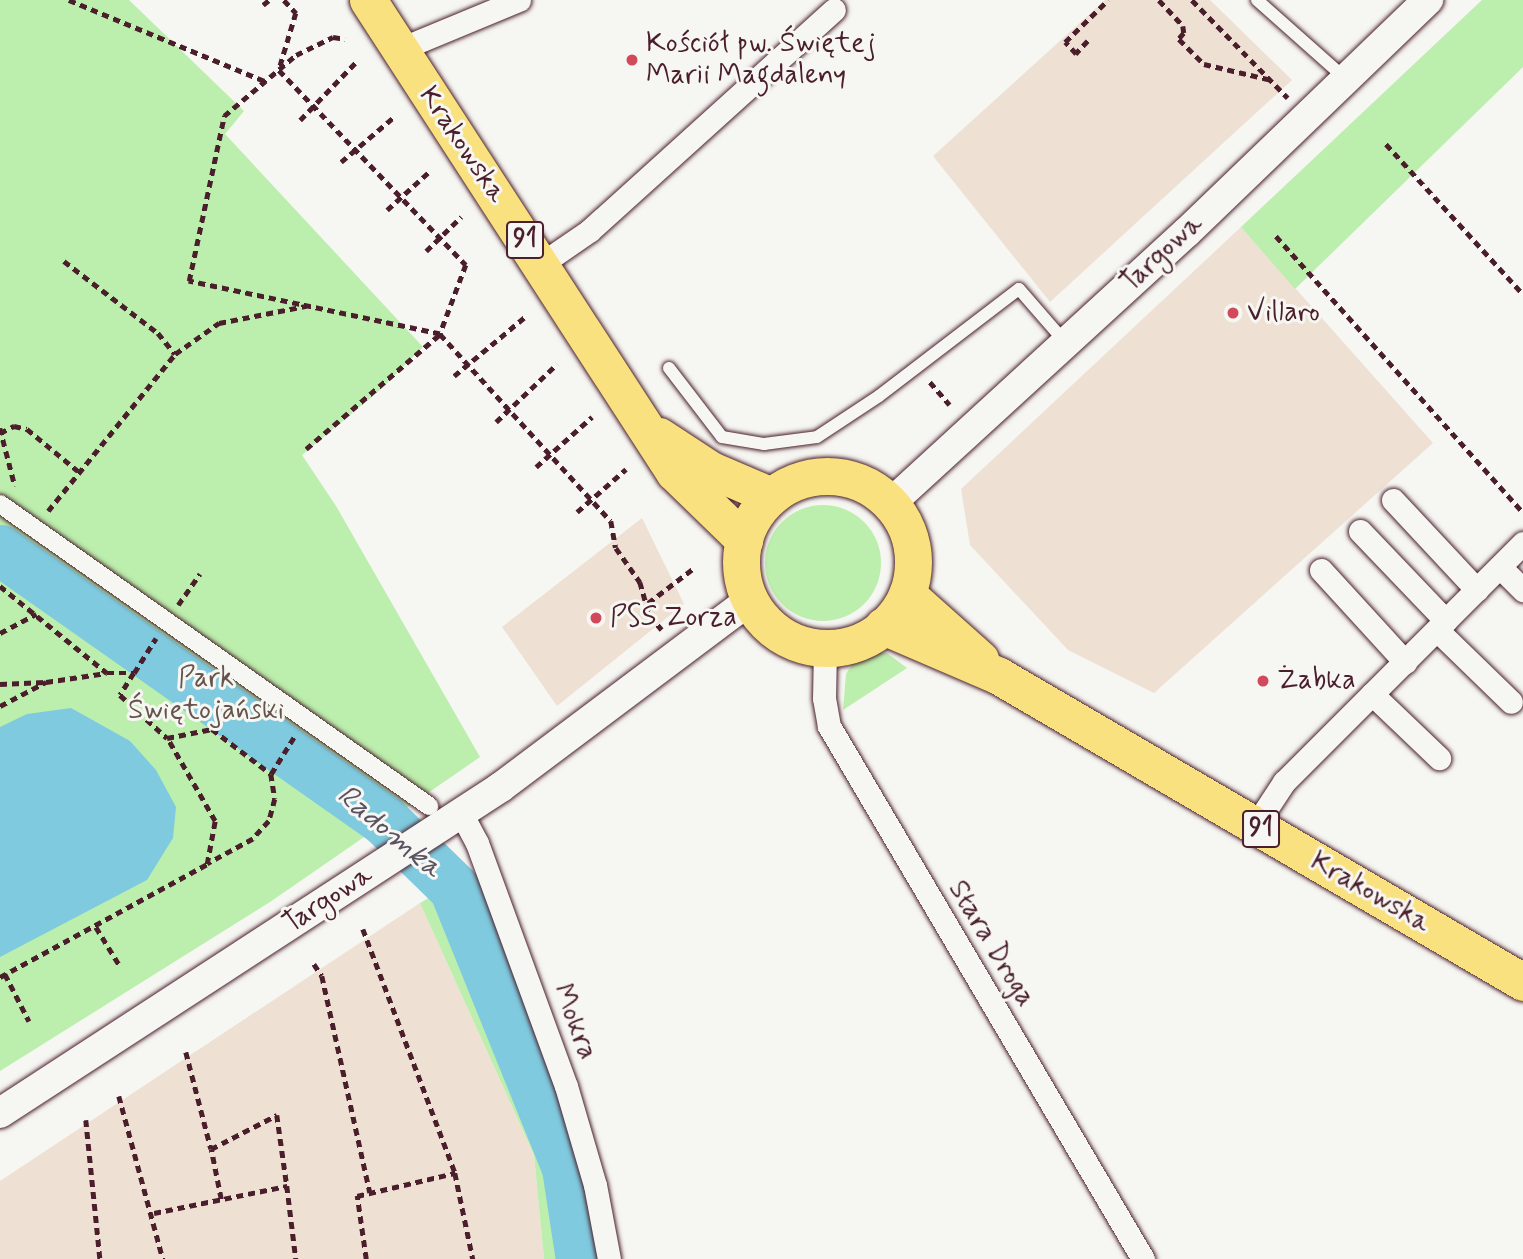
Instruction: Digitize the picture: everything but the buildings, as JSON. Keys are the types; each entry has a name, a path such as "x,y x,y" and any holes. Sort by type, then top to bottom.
{"main road":[{"name":"Krakowska","path":"368,0 398,50 695,496 744,540"},
{"name":"Krakowska","path":"651,430 711,470 772,496"},
{"path":"833,476 855,480 891,503 912,547 913,571 906,594 883,626 865,639 825,648 780,634 750,600 743,581 744,540 760,508 772,496 811,477 833,476"},
{"name":"Krakowska","path":"906,594 999,676"},
{"name":"Krakowska","path":"883,626 999,676 1523,982"}],"street":[{"path":"398,50 519,0"},
{"name":"Targowa","path":"891,503 1347,81 1428,0"},
{"path":"541,264 589,231 834,10"},
{"path":"1393,500 1477,590"},
{"path":"0,504 433,818"},
{"path":"1360,531 1441,626 1511,702"},
{"path":"1255,826 1284,782 1523,543"},
{"path":"1500,567 1523,590"},
{"path":"1321,570 1405,662"},
{"name":"Targowa","path":"0,1113 382,865 433,818 461,813 750,600"},
{"name":"Stara Droga","path":"825,648 824,698 829,726 1143,1259"},
{"path":"1372,694 1439,758"},
{"name":"Mokra","path":"461,813 477,843 566,1086 595,1185 608,1259"}],"lane":[{"path":"1257,0 1347,81"},
{"path":"669,368 722,437 764,444 817,438 916,368 1019,289 1066,343"}],"path":[{"path":"69,0 265,81"},
{"path":"263,5 269,0"},
{"path":"279,70 296,13 284,0"},
{"path":"1088,41 1076,54 1065,42 1108,0"},
{"path":"1159,0 1183,26 1185,33 1179,38 1204,64 1272,80"},
{"path":"1192,0 1289,99"},
{"path":"345,39 320,43 279,70 223,116 189,281 440,334 611,521 616,548 640,582 650,616 662,630"},
{"path":"300,120 358,60"},
{"path":"279,70 466,265 440,334 306,449"},
{"path":"341,162 395,116"},
{"path":"1386,144 1523,294"},
{"path":"387,210 430,170"},
{"path":"426,251 461,217"},
{"path":"1276,236 1523,512"},
{"path":"64,261 158,333 175,354"},
{"path":"34,529 78,471 175,354 219,323 311,305"},
{"path":"454,376 526,316"},
{"path":"496,422 557,364"},
{"path":"916,368 950,405"},
{"path":"536,467 592,417"},
{"path":"19,518 0,431 14,426 27,429 78,471"},
{"path":"577,512 626,469"},
{"path":"648,603 694,568"},
{"path":"200,574 164,624 120,695 167,737 215,821 207,864"},
{"path":"0,586 107,673"},
{"path":"0,633 36,614"},
{"path":"0,684 46,682 107,673 134,673"},
{"path":"0,706 46,682"},
{"path":"167,737 212,729 271,774"},
{"path":"29,1021 3,976 253,839 269,821 275,799 271,774 296,734"},
{"path":"96,927 120,966"},
{"path":"363,929 455,1173 473,1259"},
{"path":"314,964 322,976 370,1193"},
{"path":"186,1052 221,1199"},
{"path":"120,1096 163,1259"},
{"path":"211,1149 277,1115 296,1259"},
{"path":"86,1120 100,1259"},
{"path":"366,1259 357,1196 455,1173"},
{"path":"153,1213 287,1186"}],"shaded area":[{"path":"1105,0 1210,0 1292,80 1050,302 933,156"},
{"path":"1241,227 1433,443 1154,693 1068,650 970,545 961,489"},
{"path":"642,518 684,604 557,706 502,627"},
{"path":"420,903 534,1155 544,1259 0,1259 0,1181"}],"green space":[{"name":"Park Świętojański","path":"0,0 129,0 244,111 225,134 423,347 380,390 302,455 336,506 480,757 270,902 0,1071"},
{"path":"1482,0 1523,0 1523,67 1295,289 1241,227"},
{"path":"823,505 845,510 864,522 876,541 881,563 876,585 864,604 845,616 823,621 801,616 782,604 770,585 765,563 770,541 782,522 801,510"},
{"path":"870,652 887,653 907,668 843,710 846,674 855,660"},
{"path":"469,875 568,1128 596,1259 544,1259 534,1155 420,903"}],"water":[{"path":"71,708 130,741 156,770 176,807 173,838 147,880 0,957 0,727 27,714"}],"waterway":[{"name":"Radomka","path":"0,550 384,820 454,888 567,1168 581,1259"}],"place":[{"name":"Kościół pw. Świętej Marii Magdaleny","path":"632,60"},
{"name":"Villaro","path":"1233,313"},
{"name":"PSS Zorza","path":"596,618"},
{"name":"Żabka","path":"1263,681"}]}
